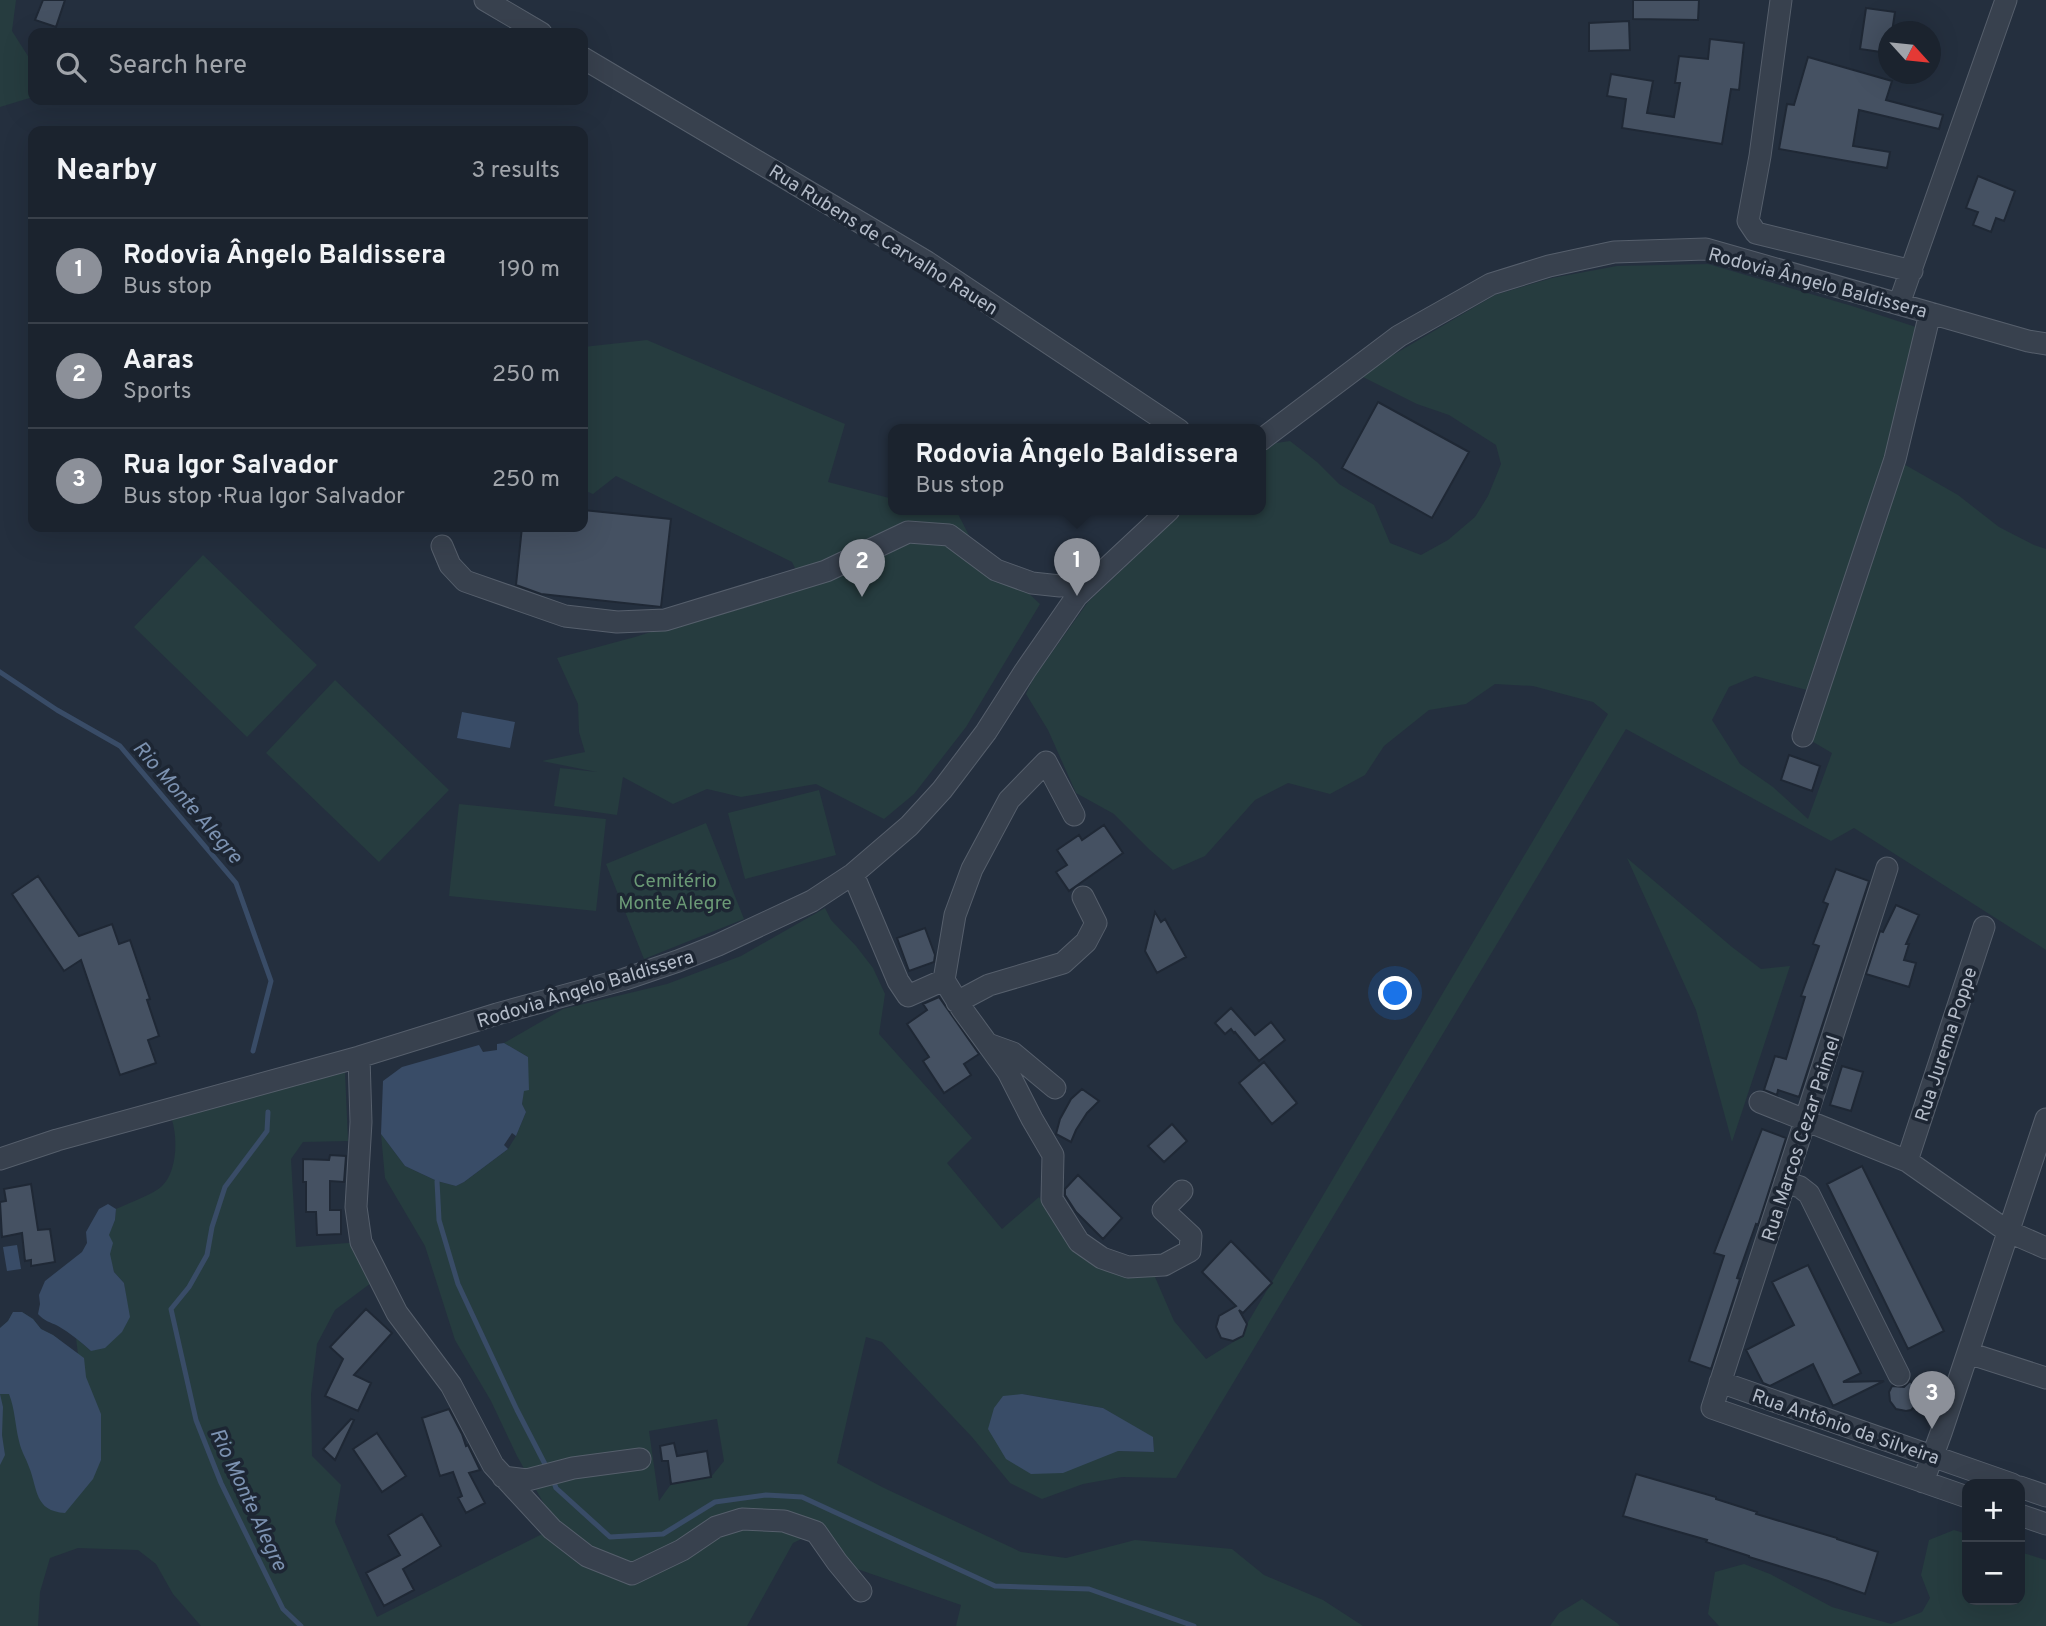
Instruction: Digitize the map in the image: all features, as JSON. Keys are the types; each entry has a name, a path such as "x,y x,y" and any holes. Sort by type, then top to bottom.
{"street":[{"path":"485,0 533,28"},
{"path":"1781,0 1760,156 1748,220 1756,233 1912,271"},
{"path":"1899,304 2006,0"},
{"name":"Rua Rubens de Carvalho Rauen","path":"588,61 927,262 1170,424"},
{"name":"Rodovia Ângelo Baldissera","path":"1266,436 1399,336 1491,284 1549,266 1614,252 1706,250 2046,344"},
{"path":"1803,736 1895,459 1930,313"},
{"name":"Rodovia Ângelo Baldissera","path":"0,1159 57,1140 359,1057 497,1014 625,979 752,931 812,901 853,874 909,826 942,790 986,732 1077,596 1164,515"},
{"path":"442,546 450,565 465,581 565,616 617,622 665,620 826,571 908,532 949,536 996,570 1032,583 1060,586 1093,581"},
{"path":"1074,816 1046,762 1009,800 972,869 954,915 944,980 1008,1072 1053,1155 1052,1199 1079,1242 1102,1258 1128,1267 1164,1265 1190,1251 1191,1236 1163,1210 1182,1191"},
{"name":"Rua Marcos Cezar Paimel","path":"1712,1408 1888,868"},
{"path":"853,874 898,981 908,996 944,980"},
{"path":"957,1002 989,985 1063,963 1086,942 1096,923 1083,897"},
{"name":"Rua Jurema Poppe","path":"1907,1161 1984,927"},
{"path":"988,1044 1013,1053 1055,1088"},
{"path":"359,1057 361,1122 356,1207 361,1242 397,1313 451,1385 493,1465 503,1477 552,1529 587,1556 632,1574 682,1550 716,1527 742,1520 784,1521 816,1532 861,1591"},
{"path":"1760,1102 1907,1161 2007,1231 2046,1248"},
{"path":"1923,1482 2046,1119"},
{"path":"1785,1182 1800,1187 1809,1194 1899,1375"},
{"path":"1968,1353 2046,1378"},
{"name":"Rua Antônio da Silveira","path":"1720,1382 1997,1479"},
{"name":"Rua Antônio da Silveira","path":"1712,1408 1962,1495"},
{"path":"503,1477 527,1480 573,1468 640,1458"},
{"path":"2025,1489 2046,1496"},
{"path":"2025,1517 2046,1524"}],"green space":[{"path":"0,0 16,0 12,31 28,56 28,99 0,107"},
{"path":"1708,264 1925,330 1895,459 1958,495 1999,527 2046,549 2046,950 1854,828 1831,841 1626,729 1176,1478 1122,1477 1083,1484 1042,1499 1010,1483 972,1437 882,1342 866,1337 837,1463 1021,1552 1066,1558 1135,1540 1232,1549 1264,1575 1323,1600 1363,1626 956,1626 961,1605 837,1562 816,1532 793,1543 747,1626 201,1626 173,1594 156,1564 138,1550 78,1548 50,1558 40,1592 38,1626 0,1626 0,1328 13,1312 22,1312 78,1355 76,1338 91,1351 129,1317 124,1283 114,1272 109,1254 108,1235 115,1220 116,1209 152,1193 166,1181 175,1155 172,1120 345,1072 348,1141 303,1142 291,1159 296,1247 361,1242 379,1277 335,1310 317,1344 311,1394 312,1456 341,1485 335,1522 377,1617 552,1529 552,1518 517,1456 491,1401 455,1340 425,1246 385,1178 381,1134 405,1166 437,1181 456,1186 464,1182 508,1149 526,1112 522,1104 528,1057 504,1043 563,1009 667,984 741,956 825,908 831,920 873,968 885,994 879,1034 972,1138 947,1163 1002,1229 1039,1197 1072,1247 1127,1275 1155,1277 1174,1321 1206,1359 1243,1336 1247,1324 1608,714 1593,702 1533,686 1495,684 1466,704 1429,710 1384,746 1365,775 1330,794 1288,783 1255,800 1205,856 1173,870 1114,814 1076,793 1048,730 1026,694 1033,679 1088,602 1180,515 1266,515 1266,450 1276,443 1290,441 1339,484 1374,505 1390,543 1421,555 1448,540 1475,517 1488,496 1501,464 1496,445 1449,415 1417,404 1363,377 1376,365 1495,295 1552,278 1617,266","holes":["1755,676 1818,693 1803,736 1832,753 1808,819 1773,787 1740,764 1712,720 1729,687","1022,1394 1103,1408 1153,1438 1154,1452 1118,1451","717,1419 724,1461 711,1477 671,1484 659,1501 649,1431"]},
{"path":"647,340 845,424 828,482 888,498 888,515 959,515 976,549 1002,568 1040,604 966,727 914,794 884,819 816,784 741,797 707,789 673,804 623,777 617,815 554,806 560,768 597,772 542,761 585,752 579,732 578,704 557,658 635,637 803,584 792,562 616,476 593,494 588,492 588,346"},
{"path":"203,555 317,665 247,737 134,627"},
{"path":"335,680 449,790 379,862 266,753"},
{"path":"819,790 836,855 745,879 728,813"},
{"path":"459,804 606,819 596,911 449,896"},
{"name":"Cemitério Monte Alegre","path":"706,823 744,919 644,959 606,864"},
{"path":"1627,858 1761,969 1790,966 1732,1142 1696,1010"},
{"path":"1954,1530 1962,1532 1962,1605 2025,1605 2025,1554 2046,1560 2046,1626 1719,1626 1708,1614 1715,1572 1744,1564 1770,1574 1832,1607 1891,1624 1922,1612 1930,1598 1921,1575 1929,1540"},
{"path":"1582,1599 1620,1626 1550,1626 1559,1613"}],"water":[{"path":"462,712 515,722 510,748 457,738"},
{"path":"504,1043 528,1057 529,1090 524,1091 522,1104 526,1112 516,1136 512,1133 504,1145 508,1149 456,1186 437,1181 405,1166 381,1134 383,1081 402,1067 479,1045 483,1052 497,1050 497,1044"},
{"path":"108,1204 116,1209 109,1235 113,1243 110,1254 114,1272 124,1283 130,1317 122,1332 105,1348 91,1351 38,1314 39,1295 45,1281 82,1252 87,1243 86,1232 99,1209"},
{"path":"17,1245 21,1269 7,1271 3,1247"},
{"path":"13,1312 22,1312 33,1319 41,1329 84,1358 86,1377 101,1414 101,1460 93,1479 65,1513 48,1508 39,1498 20,1445 9,1394 0,1394 0,1328"},
{"path":"0,1394 5,1455 0,1465"},
{"path":"1022,1394 1103,1408 1153,1437 1154,1452 1118,1451 1063,1473 1031,1474 1006,1459 988,1429 994,1408 1003,1396"}],"building":[{"path":"43,0 65,0 56,27 35,20"},
{"path":"1633,0 1699,0 1698,20 1633,19"},
{"path":"1866,8 1895,12 1894,21 1878,21 1878,52 1860,49"},
{"path":"1629,21 1630,50 1589,51 1589,23"},
{"path":"1710,39 1744,43 1739,90 1731,89 1722,144 1622,128 1626,99 1607,96 1611,74 1653,81 1647,113 1674,117 1680,83 1675,83 1679,56 1708,59"},
{"path":"1808,57 1878,77 1878,84 1891,84 1886,100 1943,115 1939,129 1859,110 1853,146 1890,152 1887,168 1779,149 1787,104 1794,105"},
{"path":"1978,176 2015,191 2004,221 1996,218 1991,232 1973,225 1978,212 1966,208"},
{"path":"1378,402 1469,452 1432,518 1342,468"},
{"path":"588,511 671,519 661,607 541,594 516,585 521,532 588,532"},
{"path":"1789,755 1820,766 1812,791 1781,780"},
{"path":"1104,825 1123,853 1069,891 1056,872 1067,865 1057,850 1079,835 1082,840"},
{"path":"1836,869 1869,881 1799,1097 1778,1090 1777,1095 1764,1090 1775,1056 1786,1059 1805,997 1801,996 1819,946 1813,944 1828,904 1823,902"},
{"path":"38,876 79,936 112,924 119,944 130,940 159,1036 148,1040 156,1063 120,1075 81,960 64,971 12,894"},
{"path":"1896,905 1919,915 1906,944 1909,944 1904,960 1916,963 1909,987 1866,974 1880,931 1883,932"},
{"path":"1155,912 1161,922 1165,919 1186,957 1157,973 1145,951"},
{"path":"925,928 935,955 934,962 909,971 897,938"},
{"path":"939,997 979,1054 964,1064 971,1075 944,1093 923,1061 929,1057 907,1024 927,1010 923,1004"},
{"path":"1231,1008 1255,1035 1271,1022 1285,1040 1259,1061 1235,1032 1231,1029 1225,1034 1215,1023"},
{"path":"1264,1062 1297,1103 1272,1124 1239,1083"},
{"path":"1842,1066 1863,1072 1851,1111 1830,1105"},
{"path":"1082,1089 1099,1101 1087,1113 1071,1142 1056,1134 1060,1119 1071,1099"},
{"path":"1172,1124 1187,1141 1164,1162 1148,1146"},
{"path":"1762,1129 1786,1138 1758,1225 1756,1224 1737,1278 1740,1279 1711,1369 1689,1361 1724,1256 1714,1253"},
{"path":"330,1155 346,1156 344,1182 330,1181 330,1210 341,1210 341,1234 317,1235 316,1212 306,1212 303,1159 329,1160"},
{"path":"1862,1166 1944,1331 1908,1349 1827,1184"},
{"path":"1078,1175 1122,1218 1103,1239 1076,1212 1065,1195 1065,1189"},
{"path":"31,1184 38,1230 50,1229 55,1262 31,1266 31,1260 25,1261 22,1233 2,1237 0,1202 6,1201 4,1189"},
{"path":"1231,1241 1272,1283 1243,1313 1239,1310 1247,1324 1243,1336 1233,1341 1221,1338 1216,1327 1219,1316 1236,1306 1202,1272"},
{"path":"1808,1265 1861,1373 1843,1382 1884,1381 1833,1406 1813,1364 1770,1386 1763,1383 1746,1350 1794,1325 1772,1282"},
{"path":"366,1309 392,1333 354,1375 371,1383 358,1411 325,1396 343,1359 330,1347"},
{"path":"1910,1381 1920,1394 1918,1403 1911,1410 1896,1409 1890,1401 1889,1392 1892,1386 1904,1387"},
{"path":"449,1409 480,1470 469,1473 485,1503 466,1513 458,1498 462,1496 453,1472 440,1476 422,1418"},
{"path":"351,1419 354,1420 335,1460 323,1449"},
{"path":"377,1433 406,1476 382,1492 353,1449"},
{"path":"674,1443 677,1456 707,1451 711,1477 671,1484 668,1461 662,1461 660,1446"},
{"path":"1636,1474 1716,1497 1757,1512 1756,1514 1878,1552 1865,1594 1749,1557 1706,1542 1707,1540 1623,1516"},
{"path":"422,1514 441,1546 403,1569 414,1590 384,1606 366,1573 400,1555 388,1535"}],"waterway":[{"name":"Rio Monte Alegre","path":"0,672 57,710 120,746 236,883 271,981 253,1051"},
{"name":"Rio Monte Alegre","path":"268,1112 267,1131 225,1187 212,1227 207,1255 189,1287 171,1309 196,1420 221,1483 283,1609 301,1626"},
{"path":"437,1181 439,1220 458,1284 547,1468"},
{"path":"553,1480 556,1488 610,1537 663,1534 715,1502 766,1495 802,1497 995,1586 1089,1589 1194,1626"}],"place":[{"name":"Rodovia Ângelo Baldissera","path":"1077,596"},
{"name":"Aaras","path":"862,597"},
{"name":"Rua Igor Salvador","path":"1932,1429"}]}
